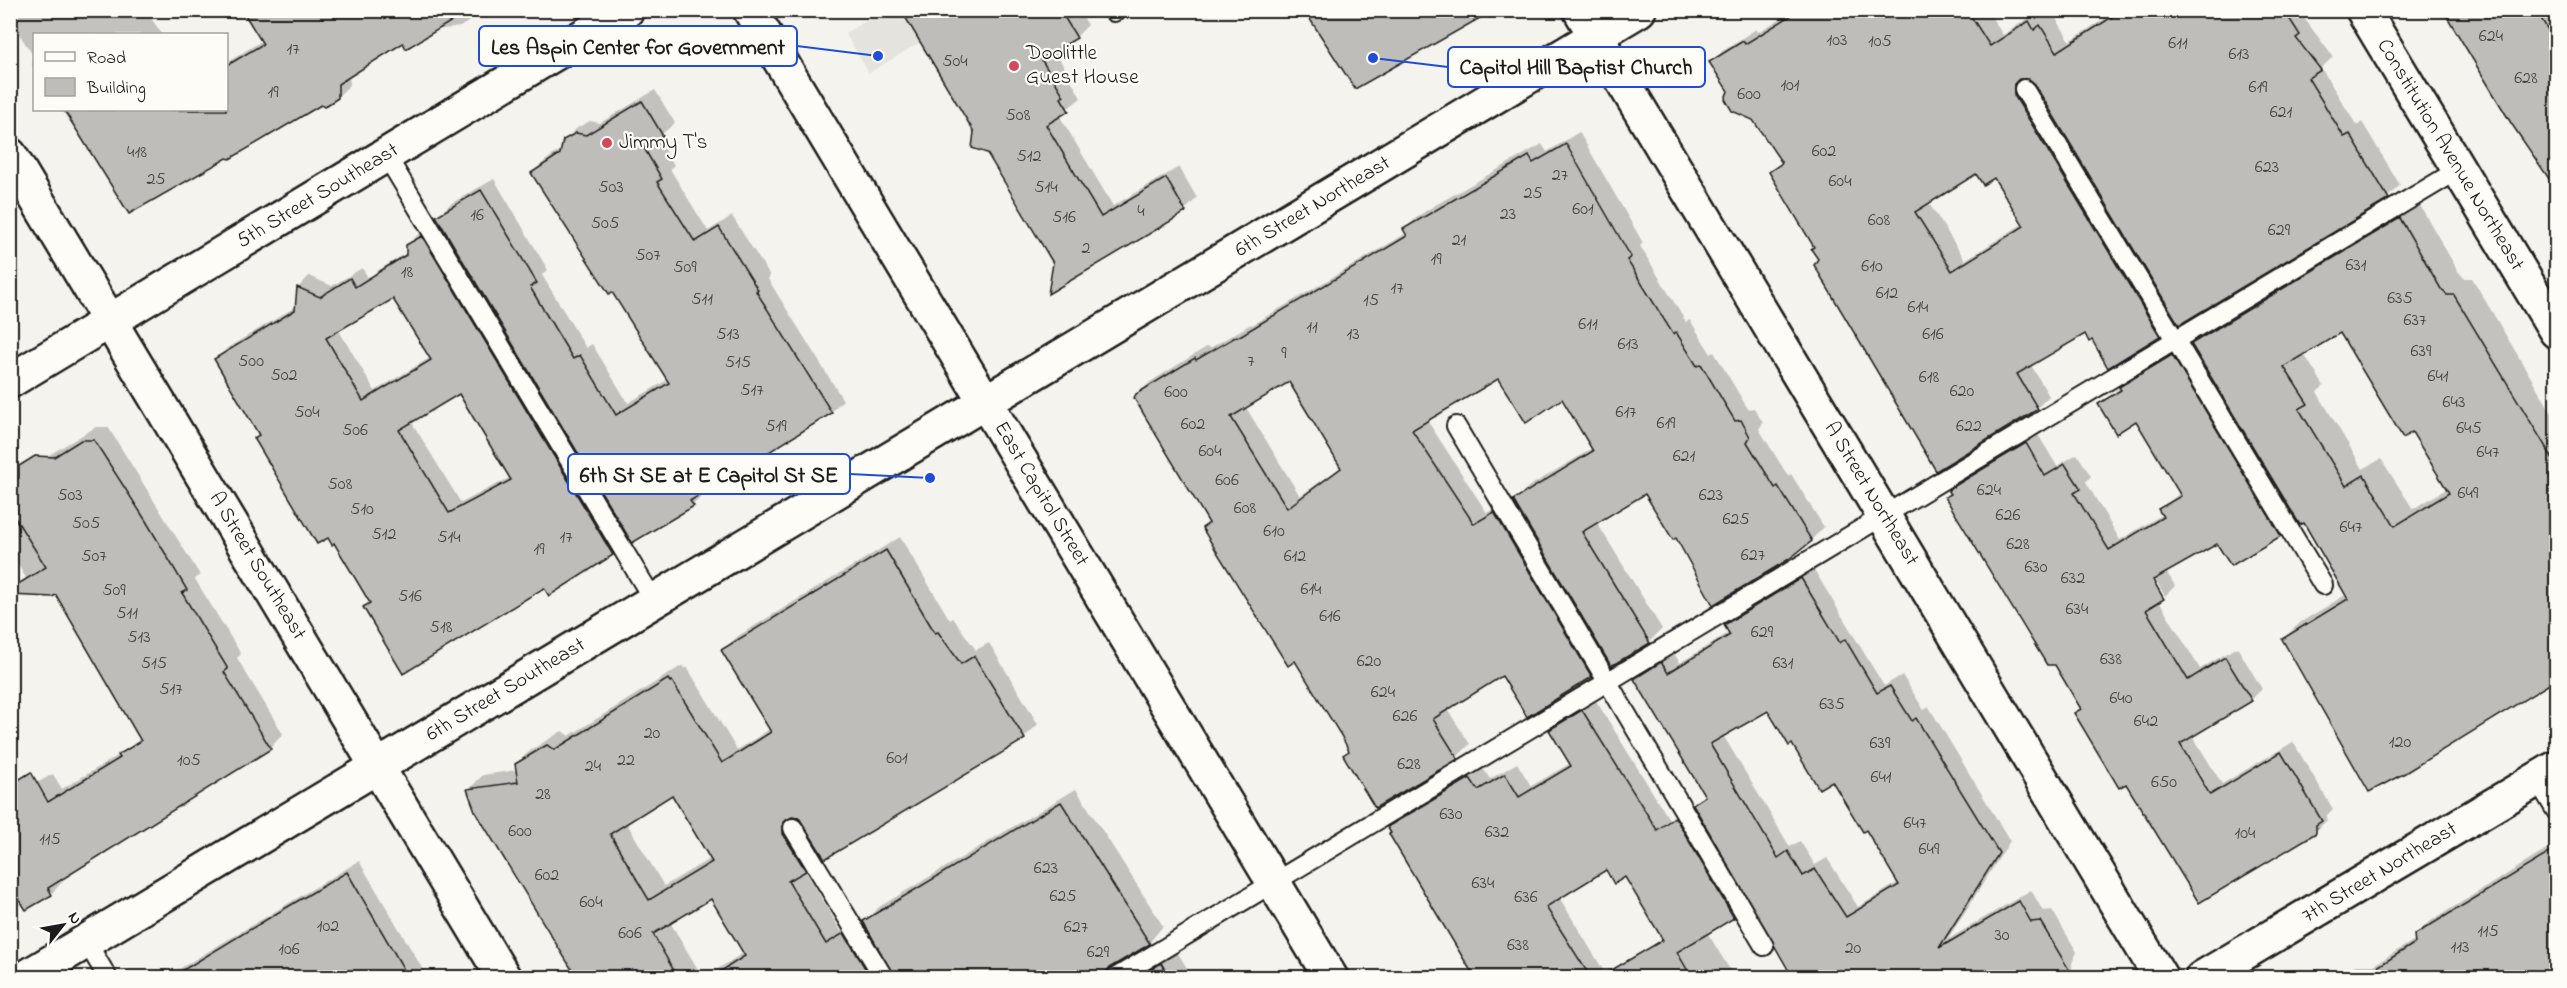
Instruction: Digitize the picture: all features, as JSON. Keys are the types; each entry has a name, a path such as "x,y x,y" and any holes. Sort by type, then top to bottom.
{"main road":[{"name":"5th Street Southeast","path":"10,381 627,10"},
{"name":"East Capitol Street","path":"750,10 1331,978"},
{"name":"6th Street Northeast","path":"986,402 1588,24 1639,10"},
{"name":"Constitution Avenue Northeast","path":"2363,10 2556,331"},
{"name":"A Street Northeast","path":"1588,24 2161,978"},
{"name":"A Street Southeast","path":"10,154 504,978"},
{"name":"6th Street Southeast","path":"25,978 986,402"},
{"name":"7th Street Northeast","path":"2202,978 2547,773"}],"lane":[{"path":"2024,89 2323,585"},
{"path":"386,155 654,601"},
{"path":"1115,978 2458,170"},
{"path":"1456,426 1764,946"},
{"path":"2547,773 2556,811"},
{"path":"792,828 884,978"},
{"path":"86,941 108,978"}],"shaded area":[{"path":"884,11 973,11 869,73 845,33"}],"building":[{"path":"242,10 470,10 406,49 403,43 338,84 338,98 324,107 321,105 230,159 227,158 129,214 65,111 228,111 228,65 263,44"},
{"path":"901,10 1060,10 1077,38 1041,59 1064,96 1061,98 1069,111 1046,125 1101,217 1166,178 1186,212 1048,294 1053,263 987,153 972,148 974,132"},
{"path":"1304,10 1494,10 1355,89"},
{"path":"1800,10 1967,10 1990,46 2029,21 2034,30 2040,25 2057,52 2123,10 2284,10 2300,35 2296,38 2321,70 2308,78 2344,137 2350,134 2389,199 2179,325 2034,83 2029,79 2019,79 2014,84 2014,95 2160,336 2108,368 2092,340 2089,342 2085,334 2017,374 2038,409 1936,471 1814,265 1818,259 1811,249 1814,247 1769,172 1782,163 1753,120 1732,111 1725,99 1728,91 1709,62 1743,41 1745,44","holes":["1976,174 1983,185 1994,178 2024,226 1952,271 1915,212"]},
{"path":"2443,10 2536,10 2556,43 2556,189 2511,123"},
{"path":"642,101 663,136 644,148 662,179 657,182 695,242 719,227 832,413 690,501 694,506 632,543 436,216 481,190 537,283 530,287 573,359 580,355 616,415 669,383 612,292 609,294 531,173 560,154 563,140 576,133 586,135"},
{"path":"1566,144 1631,257 1627,260 1673,334 1676,332 1697,366 1701,364 1735,421 1741,420 1750,437 1747,442 1775,488 1778,486 1812,541 1789,559 1713,605 1676,538 1673,540 1645,494 1582,532 1650,643 1611,666 1513,500 1593,451 1562,399 1526,423 1498,379 1412,430 1474,524 1494,512 1592,677 1527,717 1502,676 1433,719 1458,759 1375,808 1343,755 1349,751 1342,737 1295,661 1288,666 1202,528 1209,523 1134,398 1136,394 1195,358 1196,360 1238,337 1407,236 1403,229 1529,156 1533,163","holes":["1289,382 1341,468 1287,508 1231,417"]},
{"path":"2400,218 2441,289 2447,295 2454,295 2556,464 2556,680 2405,773 2369,792 2282,639 2348,599 2304,523 2300,525 2191,344","holes":["2340,333 2403,438 2412,432 2449,493 2395,526 2364,475 2346,486 2299,409 2308,404 2284,367"]},
{"path":"422,236 613,555 549,596 544,588 403,674 363,607 370,603 334,543 332,545 328,538 317,544 254,438 259,435 214,359 295,310 297,287 320,297 350,278 355,287 406,255 406,245","holes":["393,299 431,360 363,401 326,338","459,394 511,480 449,513 399,430"]},
{"path":"2172,355 2281,536 2231,566 2217,544 2153,580 2164,599 2146,610 2188,680 2225,657 2252,701 2180,744 2210,795 2281,752 2322,821 2316,825 2316,833 2199,903 2126,784 2119,788 2074,713 2081,709 2055,665 2047,665 1945,497 1951,494 1948,490 2026,443 2045,476 2065,464 2081,489 2074,493 2109,550 2163,517 2158,509 2181,496 2136,421 2116,434 2098,404 2121,390 2119,387"},
{"path":"81,440 94,440 146,521 187,590 182,593 228,669 224,672 271,749 48,888 52,895 26,910 10,885 10,785 31,772 48,802 120,758 118,755 141,741 56,595 52,597 10,595 10,589 46,567 10,510 10,483 19,478 19,466 35,456 54,457"},
{"path":"886,550 935,633 938,632 961,664 974,656 1025,739 825,859 799,818 792,817 783,822 783,834 806,871 788,881 826,944 844,933 871,978 710,978 745,956 711,899 653,934 678,978 577,978 475,811 467,789 518,782 515,764 547,745 554,750 668,679 672,681 722,763 771,732 721,650","holes":["672,795 712,862 649,900 610,834"]},
{"path":"1801,578 1840,643 1845,639 1877,693 1890,686 1912,721 1916,718 1999,853 1939,948 2019,901 2031,922 2040,921 2074,978 1793,978 1693,804 1705,796 1634,679 1661,662 1668,673 1730,635 1724,625","holes":["1768,711 1789,746 1792,744 1819,789 1832,781 1863,832 1866,830 1899,885 1846,917 1815,869 1803,876 1788,851 1778,858 1710,744"]},
{"path":"1582,710 1657,830 1675,817 1734,918 1677,952 1692,978 1598,978 1663,940 1625,877 1614,884 1606,870 1546,907 1591,978 1475,978 1389,834 1391,833 1387,827 1470,778 1478,790 1505,774 1519,797 1571,766 1549,730"},
{"path":"1061,802 1150,944 1109,968 1104,978 895,978 863,921"},
{"path":"2556,849 2556,978 2360,978 2415,943 2414,935"},
{"path":"347,872 409,978 170,978 279,912"},
{"path":"1161,963 1170,978 1138,978"}],"place":[{"name":"Les Aspin Center for Government","path":"878,56"},
{"name":"Capitol Hill Baptist Church","path":"1373,58"},
{"name":"Doolittle Guest House","path":"1014,66"},
{"name":"Jimmy T's","path":"607,143"},
{"name":"6th St SE at E Capitol St SE","path":"930,478"}]}
